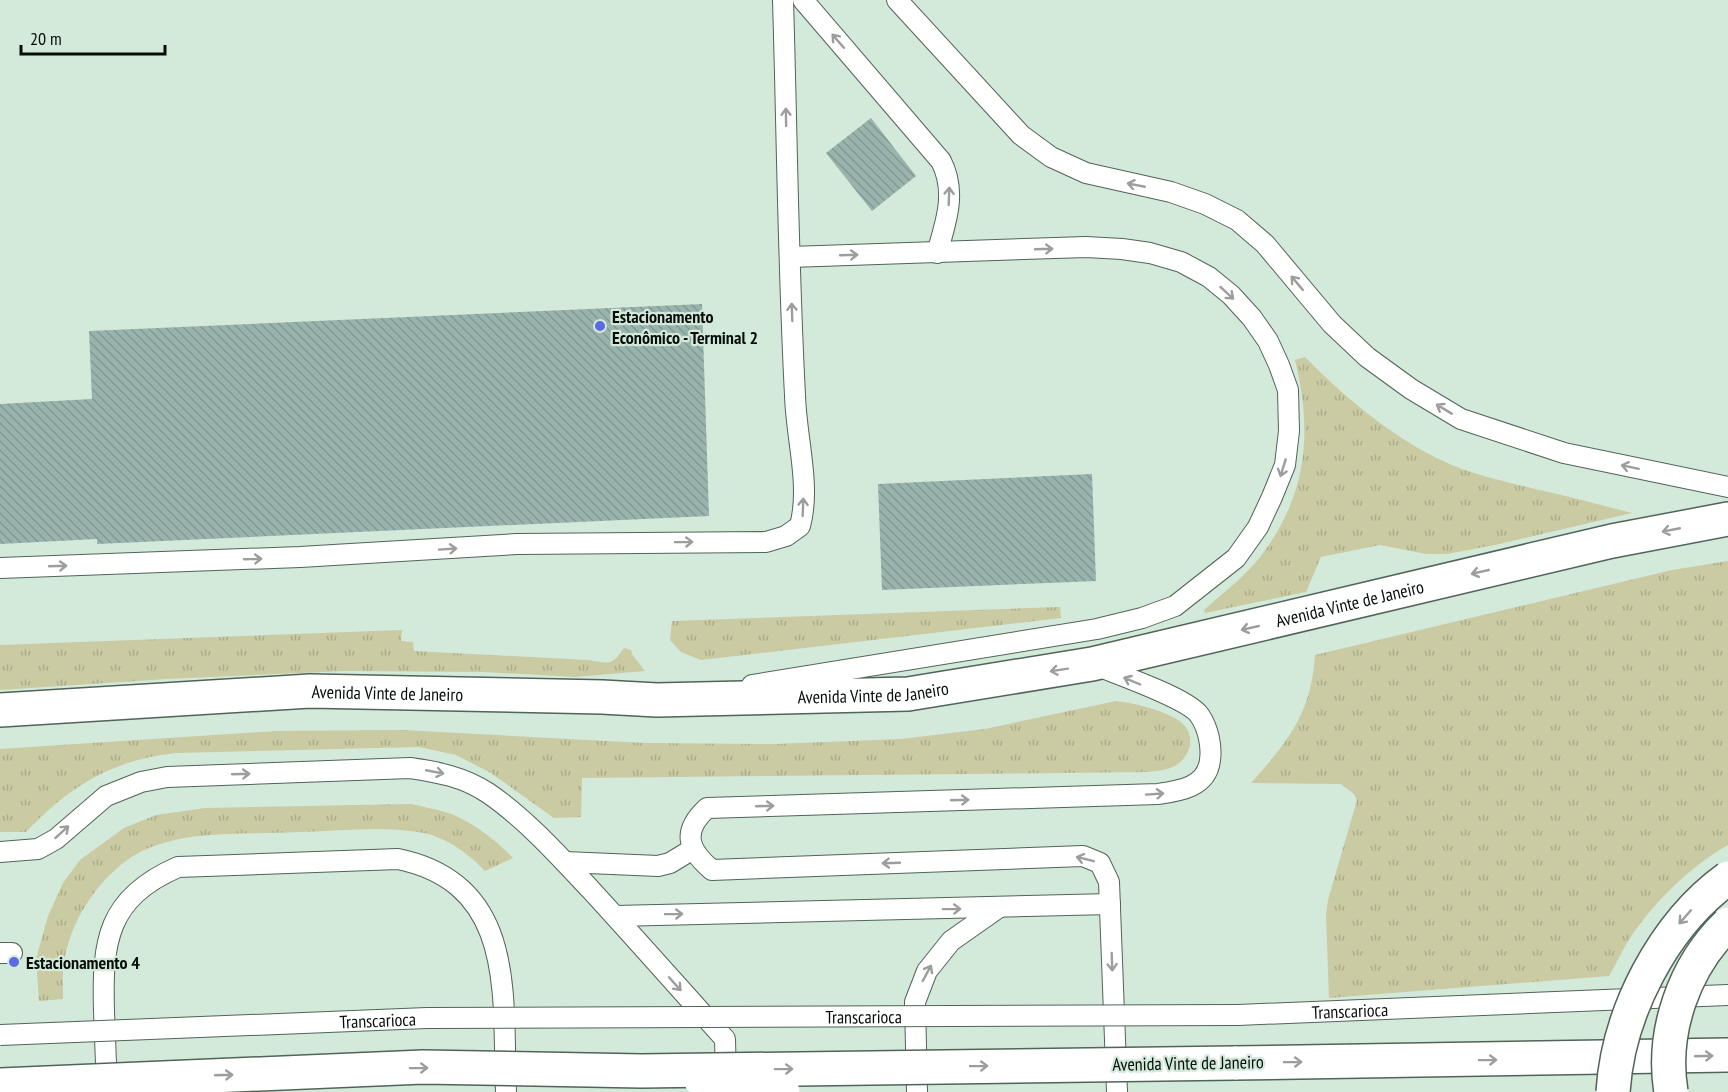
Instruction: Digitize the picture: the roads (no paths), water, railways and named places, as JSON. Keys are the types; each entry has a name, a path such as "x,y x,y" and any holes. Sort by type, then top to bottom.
{"street":[{"name":"Avenida Vinte de Janeiro","path":"0,710 310,691 657,700 908,694 1092,664 1612,541 1728,519"},
{"path":"1613,1092 1621,1037 1652,964 1671,933 1695,907 1728,878"},
{"path":"1671,1092 1667,1072 1670,1035 1681,995 1699,962 1720,931 1728,924"},
{"name":"Avenida Vinte de Janeiro","path":"0,1085 423,1067 642,1071 1728,1055"},
{"path":"642,1071 783,1092"},
{"path":"80,1092 166,1077"}],"lane":[{"path":"0,568 300,557 517,544 766,542 786,536 800,526 804,513 795,397 783,0"},
{"path":"803,0 941,161 947,173 950,190 948,213 937,253"},
{"path":"897,0 1021,135 1051,157 1086,174 1171,192 1205,204 1237,220 1265,244 1332,324 1367,357 1411,389 1461,419 1564,453 1728,487"},
{"path":"657,700 1097,629 1142,618 1175,606 1236,558 1258,527 1285,465 1289,431 1288,390 1268,341 1252,318 1231,295 1209,277 1181,262 1150,253 1086,247 790,257"},
{"path":"1092,664 1186,704 1200,715 1208,732 1211,754 1209,769 1200,782 1180,791 1158,794 707,808 696,818 689,837 700,860 712,870 1083,856 1100,863 1109,882 1117,1092"},
{"path":"5,852 38,849 56,839 106,796 141,782 167,777 410,768 438,772 462,779 487,793 510,810 565,862 725,1039 726,1092"},
{"path":"565,862 658,866 670,863 693,849"},
{"path":"107,1092 103,967 107,942 133,894 155,877 178,867 398,859 440,872 461,888 475,903 487,923 496,946 501,971 506,1092"},
{"path":"615,916 1110,904"},
{"path":"917,1092 915,1002 927,971 951,941 998,908"},
{"name":"Transcarioca","path":"0,1035 427,1018 1238,1015 1728,995"}],"place":[{"name":"Estacionamento Econômico - Terminal 2","path":"600,326"},
{"name":"Estacionamento 4","path":"14,962"}]}
